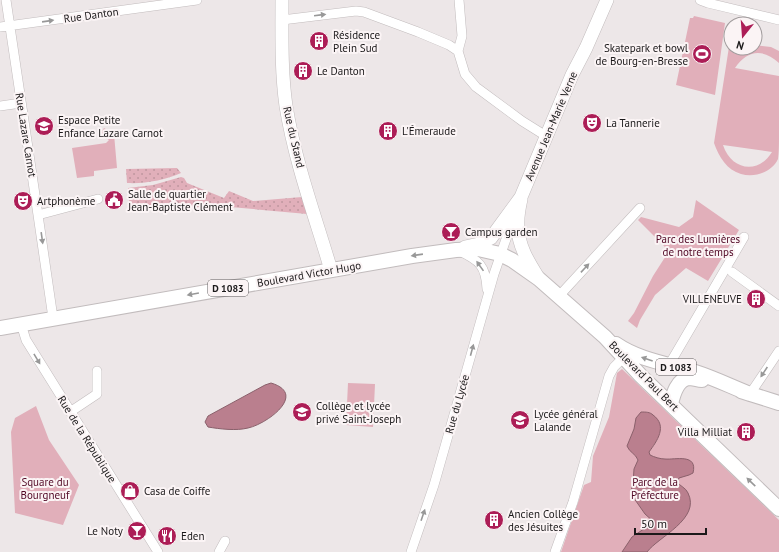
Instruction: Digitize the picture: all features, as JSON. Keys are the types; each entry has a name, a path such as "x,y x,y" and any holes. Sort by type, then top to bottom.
{"main road":[{"name":"Boulevard Victor Hugo","path":"0,328 412,256 456,250 478,250 500,254"},
{"name":"Boulevard Paul Bert","path":"500,254 512,260 539,279 605,337 623,358 779,509"},
{"name":"D 1083","path":"605,337 623,350 651,360 697,373 750,394"},
{"name":"D 1083","path":"671,404 673,394 677,387 683,380 689,378 709,382 779,403"}],"street":[{"name":"Rue Lazare Carnot","path":"6,0 5,27 21,103 53,318"},
{"name":"Rue Danton","path":"5,27 197,0"},
{"name":"Rue du Stand","path":"282,0 281,42 286,105 294,145 331,270"},
{"path":"459,0 462,36 458,51 465,74 476,87 522,121 546,136"},
{"name":"Avenue Jean-Marie Verne","path":"500,254 546,136 572,75 586,48 607,0"},
{"path":"700,0 779,20"},
{"path":"282,20 356,11 364,12 449,45 458,51"},
{"path":"0,106 21,103"},
{"path":"456,250 479,244 491,238 521,197"},
{"path":"521,197 518,222 520,240 529,262 539,279"},
{"path":"38,215 98,199"},
{"path":"559,296 640,208"},
{"path":"669,365 744,237"},
{"path":"456,250 481,264 485,273 488,294"},
{"name":"Rue du Lycée","path":"410,552 434,485 500,254"},
{"path":"732,272 779,306"},
{"name":"Rue de la République","path":"21,324 26,340 158,552"},
{"path":"750,394 779,351"},
{"path":"555,552 573,502 609,376 614,367 623,358"},
{"path":"70,412 97,394 97,371"},
{"path":"219,552 225,541"}],"green space":[{"name":"Skatepark et bowl de Bourg-en-Bresse","path":"694,16 723,23 723,37 715,95 676,85 690,18 693,18"},
{"path":"763,46 771,47 779,51 779,63 773,58 763,54"},
{"path":"728,56 748,56 735,68 779,76 778,159 767,171 746,175 736,172 728,166 718,153 714,143","holes":["723,145 772,152 760,164 752,166 738,164 732,160"]},
{"path":"104,128 114,134 117,168 94,171 94,176 77,178 72,148 106,143 109,140 100,134"},
{"path":"177,168 181,173 168,178 148,182 127,183 126,169"},
{"path":"181,177 184,178 187,183 224,198 229,191 253,201 302,197 307,214 219,206 130,211 128,188 153,185"},
{"name":"Parc des Lumières de notre temps","path":"696,200 739,230 708,281 686,268 655,295 637,328 628,321 669,251 638,220 641,217 679,227 693,217"},
{"name":"Parc de la Préfecture","path":"622,369 779,520 779,552 561,552 584,485 591,482 593,456 609,417 617,373"},
{"path":"348,383 375,384 373,427 346,425"},
{"name":"Square du Bourgneuf","path":"36,406 49,440 79,485 63,525 15,513 11,432 15,418"}],"shaded area":[{"path":"271,383 281,388 286,394 285,401 273,415 265,421 243,429 208,427 205,422 208,416"},
{"path":"641,412 648,412 652,414 660,424 660,434 649,452 650,455 663,459 689,460 694,467 693,473 679,478 677,482 688,493 690,502 689,511 676,527 652,546 647,552 622,552 632,537 654,522 645,514 631,494 634,469 638,460 627,446 634,429 636,418"}],"place":[{"name":"Résidence Plein Sud","path":"319,41"},
{"name":"Skatepark et bowl de Bourg-en-Bresse","path":"702,54"},
{"name":"Le Danton","path":"303,71"},
{"name":"La Tannerie","path":"592,123"},
{"name":"Espace Petite Enfance Lazare Carnot","path":"44,126"},
{"name":"L'Émeraude","path":"388,131"},
{"name":"Salle de quartier Jean-Baptiste Clément","path":"114,200"},
{"name":"Artphonème","path":"23,201"},
{"name":"Campus garden","path":"451,232"},
{"name":"VILLENEUVE","path":"756,299"},
{"name":"Collège et lycée privé Saint-Joseph","path":"302,412"},
{"name":"Lycée général Lalande","path":"520,420"},
{"name":"Villa Milliat","path":"746,432"},
{"name":"Casa de Coiffe","path":"130,491"},
{"name":"Ancien Collège des Jésuites","path":"494,520"},
{"name":"Le Noty","path":"137,531"},
{"name":"Eden","path":"167,536"}]}
